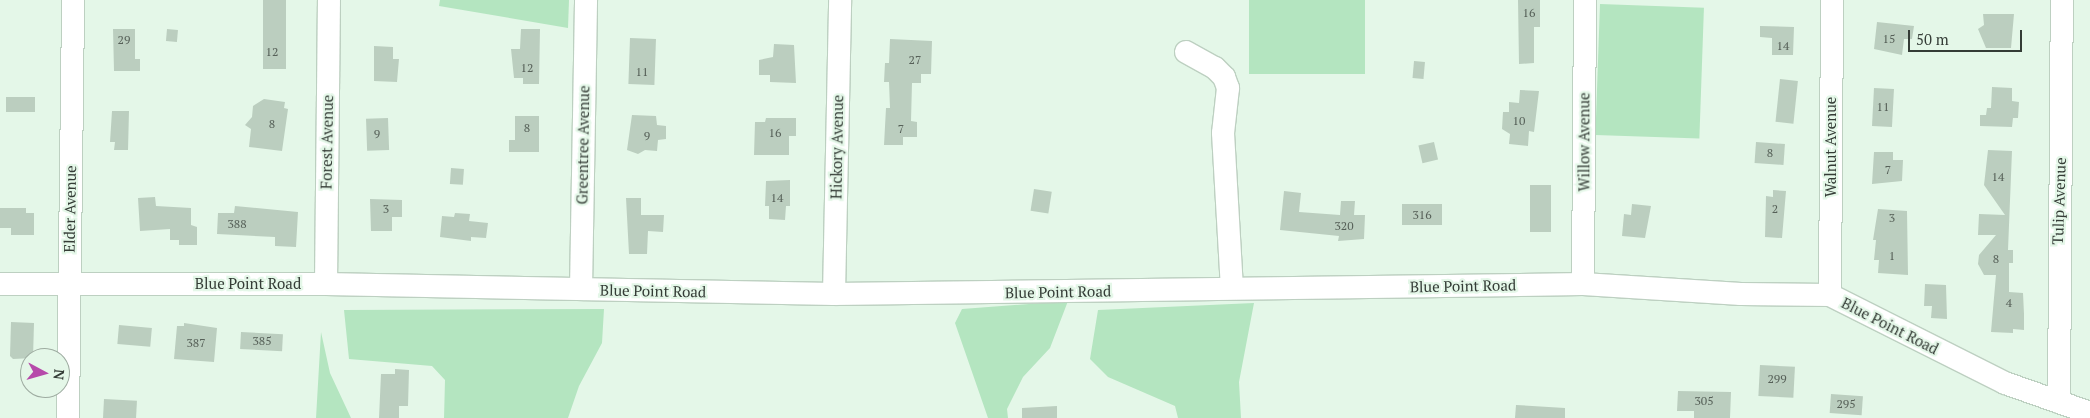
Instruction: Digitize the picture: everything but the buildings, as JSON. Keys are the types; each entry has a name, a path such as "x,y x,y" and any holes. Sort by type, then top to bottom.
{"street":[{"name":"Elder Avenue","path":"68,418 73,0"},
{"name":"Forest Avenue","path":"326,284 328,0"},
{"name":"Greentree Avenue","path":"581,289 586,0"},
{"name":"Hickory Avenue","path":"834,294 840,0"},
{"name":"Willow Avenue","path":"1583,284 1585,0"},
{"name":"Walnut Avenue","path":"1830,295 1832,0"},
{"name":"Tulip Avenue","path":"2059,402 2062,0"},
{"path":"1186,52 1215,68 1228,88 1223,133 1232,288"},
{"name":"Blue Point Road","path":"0,284 326,284 834,294 1583,284 1741,294 1830,295 2005,383 2090,413"}],"green space":[{"path":"440,0 569,0 568,28 439,6"},
{"path":"1249,0 1365,0 1365,74 1249,74"},
{"path":"1600,4 1704,8 1699,139 1595,135"},
{"path":"1068,301 1050,348 1023,377 1007,409 1008,418 988,418 955,323 962,309"},
{"path":"1254,303 1239,382 1241,418 1178,418 1175,406 1108,377 1090,359 1098,310"},
{"path":"604,309 602,343 579,386 568,418 444,418 445,380 432,366 349,359 344,310"},
{"path":"321,332 330,373 351,418 316,418"}]}
